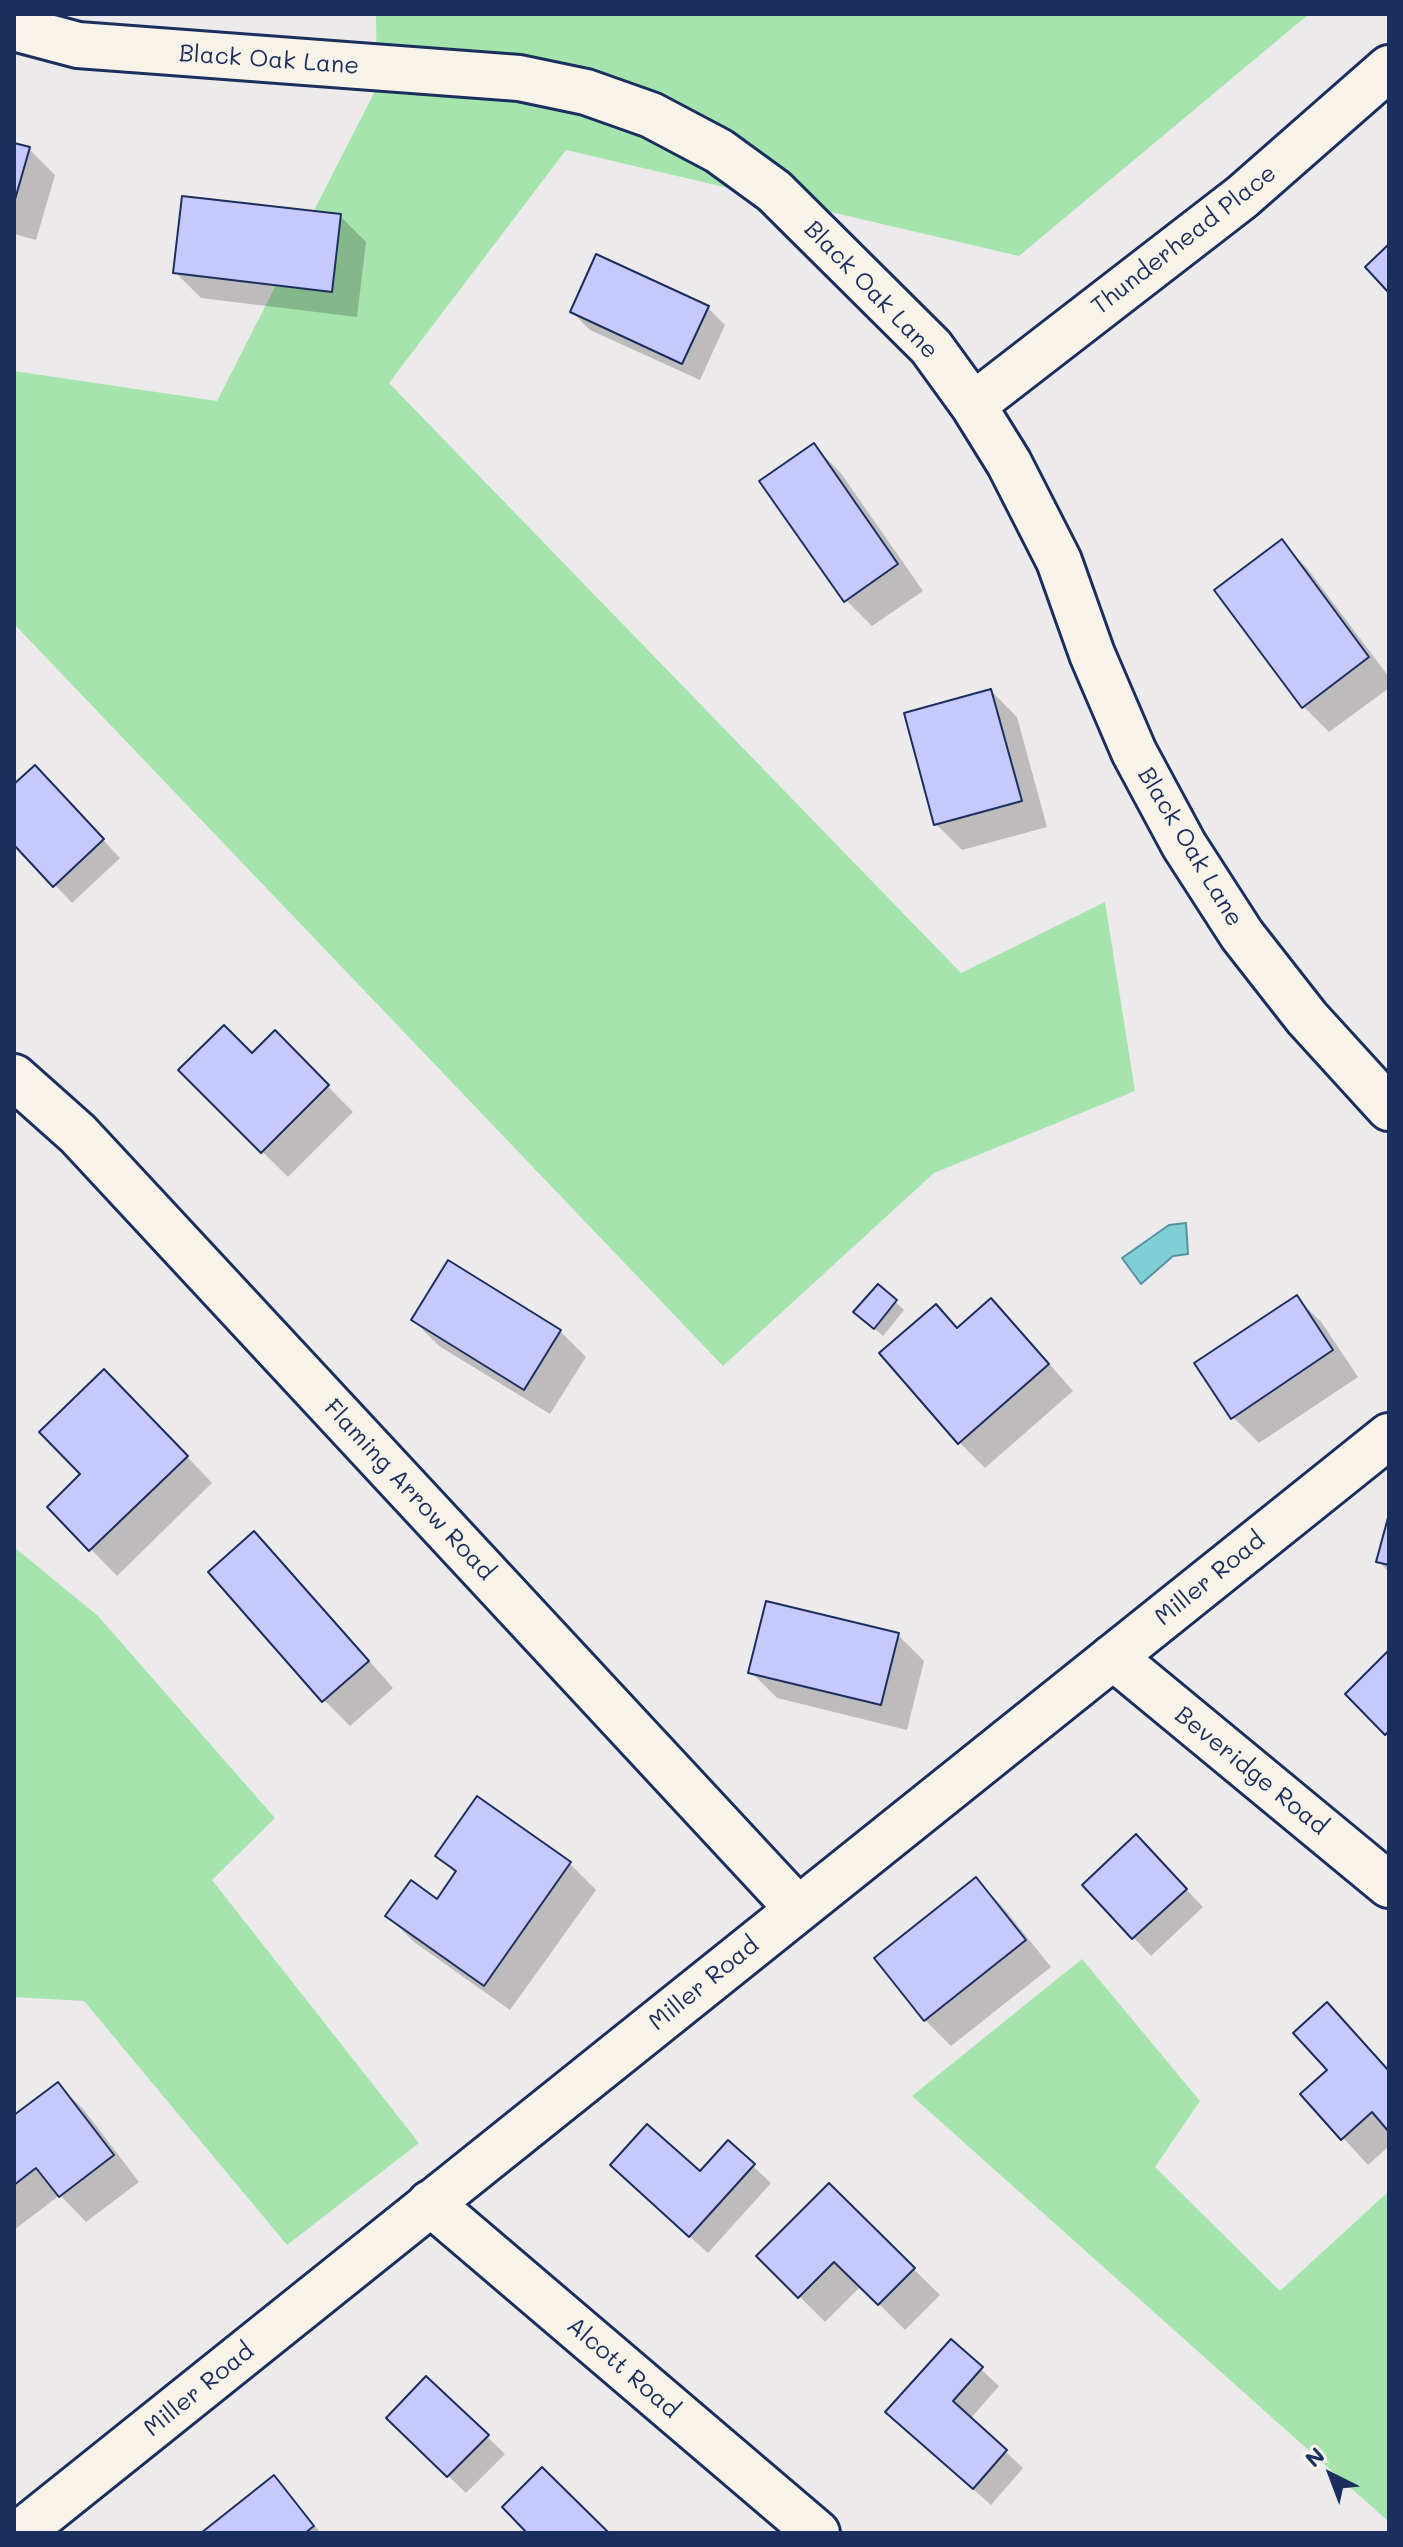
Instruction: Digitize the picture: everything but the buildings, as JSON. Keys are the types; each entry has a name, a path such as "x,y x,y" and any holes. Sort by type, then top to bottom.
{"street":[{"name":"Black Oak Lane","path":"14,28 78,45 519,78 586,92 651,115 719,151 774,191 931,347 973,405 1009,463 1059,561 1092,654 1134,752 1184,845 1242,935 1307,1018 1389,1108"},
{"name":"Thunderhead Place","path":"973,405 1242,197 1389,68"},
{"name":"Flaming Arrow Road","path":"14,1077 78,1134 798,1909"},
{"name":"Miller Road","path":"20,2533 1389,1436"},
{"name":"Beveridge Road","path":"1113,1657 1389,1885"},
{"name":"Alcott Road","path":"430,2203 817,2533"}],"green space":[{"path":"376,14 1309,14 1019,256 566,150 389,383 961,973 1105,902 1135,1091 934,1173 723,1366 14,624 14,371 217,401 377,87"},
{"path":"14,1547 98,1616 275,1818 212,1880 419,2143 287,2245 84,2001 14,1997"},
{"path":"1082,1959 1200,2101 1155,2167 1280,2291 1389,2191 1389,2522 912,2096"}],"water":[{"path":"1186,1223 1188,1254 1173,1256 1141,1284 1122,1258 1169,1225"}]}
